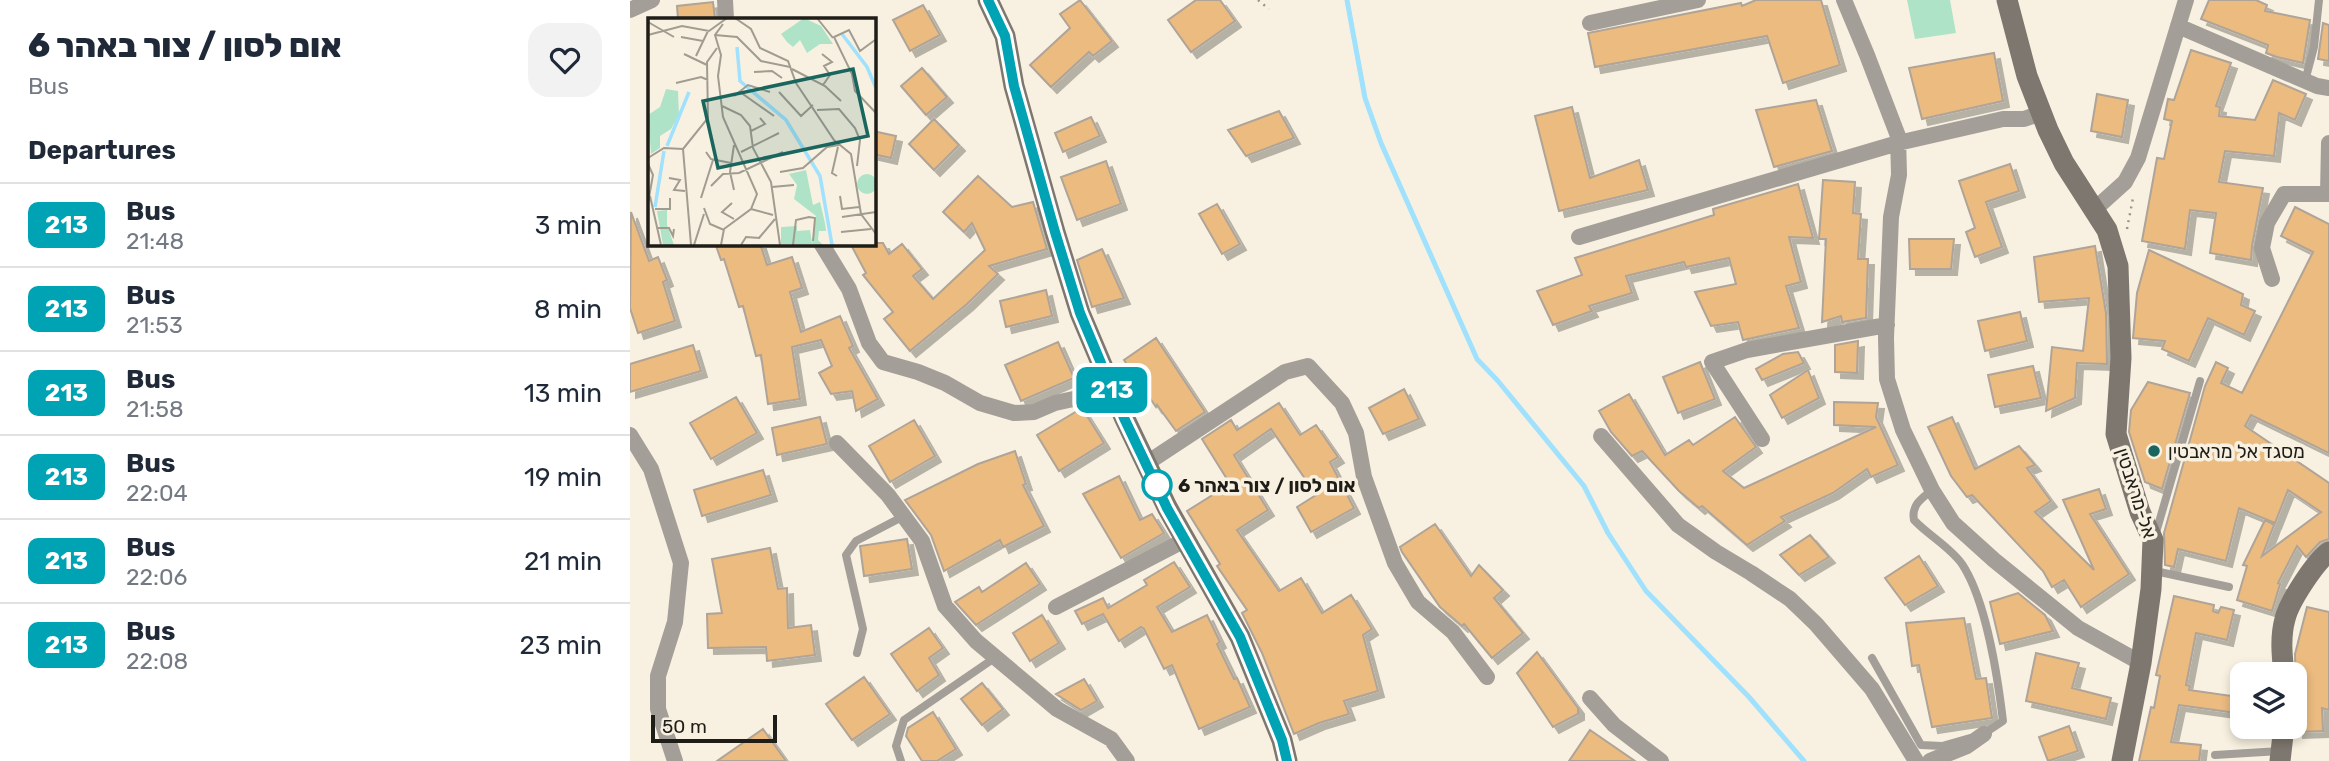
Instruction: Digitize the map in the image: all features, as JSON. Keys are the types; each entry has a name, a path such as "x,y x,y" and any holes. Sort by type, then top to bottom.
{"street":[{"path":"630,10 652,0"},
{"path":"725,0 726,18"},
{"path":"988,0 1005,36 1014,86 1080,313 1115,397 1167,508 1240,637 1282,740 1287,761"},
{"path":"1590,23 1698,0"},
{"path":"1843,0 1898,136 1899,175 1891,217 1886,379 1903,430 1932,490 1953,523 2078,628 2141,663"},
{"name":"אל-מראבטין","path":"2007,0 2027,76 2041,113 2064,163 2107,230 2118,266 2121,358 2116,434 2140,512 2153,540 2141,663 2122,761"},
{"path":"2095,209 2125,182 2138,159 2186,0"},
{"path":"2178,26 2329,89"},
{"path":"1579,237 1898,143 2003,120 2024,119 2041,113"},
{"path":"2272,279 2262,248 2267,223 2284,194 2328,194 2329,143"},
{"path":"822,245 849,289 869,343 883,362 945,383 980,403 1014,413 1034,412 1077,398 1115,397"},
{"path":"1762,439 1712,362 1747,350 1886,326"},
{"path":"1147,464 1285,372 1308,366 1342,403 1356,432 1364,477 1395,564 1418,602 1453,632 1487,677"},
{"path":"630,435 651,469 681,563 675,622 658,676 658,709 675,761"},
{"path":"1601,436 1678,525 1790,599 1816,624 1872,689 1916,761"},
{"path":"837,443 888,495 922,541 946,606 976,641 1057,709 1111,738 1127,761"},
{"path":"1056,607 1186,539"},
{"path":"2283,662 2281,648 2285,618 2318,560 2329,552"},
{"path":"1590,698 1614,725 1661,761"},
{"path":"1930,761 1967,746 1984,734"}],"lane":[{"path":"2305,81 2314,47 2319,0"},
{"path":"2153,540 2200,381"},
{"path":"1872,658 1921,745 1942,746 1984,734 2003,721 1998,682 1978,603 1961,564 1914,520 1913,514 1918,501 1932,490"},
{"path":"858,653 863,629 846,555 856,541 904,516"},
{"path":"2152,571 2229,587"},
{"path":"901,761 896,746 904,720 996,657"},
{"path":"2215,755 2282,756"}],"path":[{"path":"1258,0 1269,9"},
{"path":"2126,237 2133,198"}],"green space":[{"path":"1907,0 1950,0 1956,33 1915,39"}],"building":[{"path":"1080,0 1112,41 1093,56 1089,52 1051,87 1030,65 1070,28 1060,14"},
{"path":"1196,0 1220,0 1235,21 1191,52 1168,20"},
{"path":"1756,0 1821,0 1840,65 1783,83 1767,36 1595,67 1588,33 1741,3 1742,6"},
{"path":"2209,0 2256,0 2267,5 2265,11 2310,20 2303,63 2266,53 2268,45 2201,19"},
{"path":"713,2 715,18 678,18 677,6"},
{"path":"923,5 940,35 910,51 893,20"},
{"path":"2323,23 2329,25 2329,61 2318,59"},
{"path":"2191,50 2231,63 2216,106 2220,107 2219,116 2255,120 2273,80 2306,94 2295,120 2279,113 2274,156 2225,151 2219,182 2263,188 2251,260 2210,253 2216,213 2190,210 2185,249 2142,241 2157,158 2164,159 2172,121 2164,119 2168,99 2174,100"},
{"path":"1994,53 2003,101 1922,119 1909,68"},
{"path":"922,68 947,97 926,115 901,86"},
{"path":"2097,94 2128,100 2122,137 2091,131"},
{"path":"1816,100 1832,151 1774,167 1756,110"},
{"path":"1572,107 1590,178 1639,160 1648,190 1559,211 1535,116"},
{"path":"1279,111 1294,138 1246,156 1228,130"},
{"path":"1091,117 1100,136 1063,152 1055,133"},
{"path":"934,119 959,145 934,170 909,144"},
{"path":"875,131 896,136 891,158 875,154"},
{"path":"1106,161 1121,204 1077,220 1061,177"},
{"path":"2010,164 2019,191 1986,202 2002,247 1975,257 1966,232 1975,228 1959,181"},
{"path":"978,176 1012,207 1033,202 1047,249 989,266 998,274 967,304 910,351 884,319 893,312 863,275 866,273 851,245 883,243 889,254 902,244 922,269 913,276 933,299 985,250 972,223 964,232 943,212"},
{"path":"1823,180 1855,182 1853,213 1861,214 1858,259 1868,259 1866,318 1842,322 1841,316 1822,322 1826,239 1819,239"},
{"path":"1798,184 1813,238 1789,237 1801,282 1786,286 1799,328 1743,340 1738,322 1711,326 1695,292 1736,284 1729,258 1686,267 1684,262 1626,276 1632,293 1589,306 1592,311 1553,325 1537,291 1582,275 1575,258 1714,215 1713,209"},
{"path":"1217,204 1240,244 1222,254 1199,214"},
{"path":"2295,207 2329,224 2329,453 2251,415 2245,426 2329,483 2329,539 2320,542 2306,557 2297,546 2278,583 2280,584 2272,611 2237,600 2247,566 2243,565 2265,520 2274,525 2262,556 2321,512 2288,490 2275,523 2239,508 2226,561 2178,549 2174,567 2165,565 2164,533 2205,386 2216,362 2228,368 2221,383 2242,393 2313,252 2281,236"},
{"path":"631,212 649,261 658,257 667,280 663,282 675,321 638,333 630,308"},
{"path":"1909,239 1954,239 1951,269 1910,269"},
{"path":"716,245 761,245 767,265 792,257 802,288 790,292 801,332 840,316 853,346 849,348 878,399 856,411 852,391 831,394 819,373 832,366 821,340 792,347 800,399 768,404 761,355 756,356 743,306 739,307 724,259 721,260"},
{"path":"2095,246 2106,313 2107,364 2077,363 2075,398 2046,411 2052,347 2083,351 2089,298 2039,302 2034,257"},
{"path":"1102,249 1124,298 1092,307 1077,260"},
{"path":"2149,250 2243,294 2241,305 2255,311 2244,335 2208,318 2189,361 2162,349 2165,341 2133,338 2137,293"},
{"path":"1046,290 1052,316 1006,327 1000,301"},
{"path":"2020,312 2027,341 1985,351 1978,321"},
{"path":"1156,338 1205,412 1176,431 1124,360"},
{"path":"1858,341 1857,373 1835,372 1835,345"},
{"path":"1058,342 1074,378 1021,401 1005,365"},
{"path":"693,345 701,371 630,392 630,364"},
{"path":"1798,352 1804,363 1762,380 1756,369 1783,354"},
{"path":"1700,362 1715,399 1678,413 1663,377"},
{"path":"2033,366 2041,398 1995,407 1988,375"},
{"path":"1808,370 1819,398 1782,418 1770,395"},
{"name":"מסגד אל מראבטין","path":"2148,382 2190,393 2162,489 2145,482 2129,432 2131,410"},
{"path":"1404,389 1419,419 1383,434 1369,408"},
{"path":"1629,394 1665,455 1689,440 1693,445 1735,417 1756,447 1723,471 1744,488 1876,427 1834,425 1834,402 1878,403 1876,417 1898,465 1871,477 1867,469 1833,493 1781,517 1785,521 1747,545 1702,506 1699,508 1679,491 1642,451 1632,456 1611,432 1599,411"},
{"path":"736,397 757,433 711,459 690,423"},
{"path":"1279,403 1300,435 1316,425 1338,457 1330,462 1354,508 1311,532 1297,507 1316,495 1271,429 1234,455 1268,510 1237,530 1279,591 1301,578 1322,613 1351,595 1372,629 1363,635 1378,691 1344,701 1349,714 1294,734 1262,653 1242,613 1247,610 1217,566 1220,564 1187,511 1230,484 1202,439 1231,420 1237,430"},
{"path":"1082,408 1104,443 1059,471 1037,435"},
{"path":"820,417 827,444 777,455 772,428"},
{"path":"1952,417 1975,469 2019,446 2035,465 2027,468 2051,501 2035,512 2094,570 2063,500 2099,489 2106,509 2090,514 2129,574 2081,607 2064,580 2052,587 2043,571 1972,495 1967,497 1951,476 1928,427"},
{"path":"914,420 935,456 890,482 869,446"},
{"path":"1015,451 1026,484 1023,485 1044,526 1003,547 1000,540 944,571 931,535 905,500 978,464"},
{"path":"763,470 771,495 702,516 694,490"},
{"path":"1119,476 1140,520 1152,514 1164,533 1121,558 1083,494"},
{"path":"1435,524 1471,576 1479,565 1503,590 1494,598 1523,633 1492,658 1464,624 1462,626 1440,607 1402,552 1400,547"},
{"path":"1810,535 1829,557 1799,575 1780,555"},
{"path":"907,539 912,569 864,576 860,546"},
{"path":"770,548 778,589 787,588 788,628 811,625 815,655 767,661 766,647 708,648 707,614 722,613 712,559"},
{"path":"1919,556 1938,586 1905,605 1885,578"},
{"path":"1174,562 1190,587 1157,607 1172,632 1207,615 1220,642 1217,644 1250,707 1199,729 1172,665 1164,669 1144,629 1141,627 1119,641 1103,614 1082,624 1075,611 1103,598 1108,608 1147,585 1144,580"},
{"path":"1026,563 1040,584 976,625 955,602 979,587 982,592"},
{"path":"2018,593 2045,615 2053,631 2000,644 1990,602"},
{"path":"2174,596 2214,605 2213,611 2218,613 2221,607 2234,610 2227,640 2196,633 2186,685 2190,686 2189,690 2230,696 2230,712 2179,705 2171,742 2201,745 2199,761 2139,761 2151,707 2154,708 2160,676 2156,675"},
{"path":"2307,607 2329,612 2329,710 2322,708 2323,731 2307,732 2307,662 2295,662"},
{"path":"1042,615 1059,643 1030,661 1013,633"},
{"path":"1964,618 1976,679 1986,678 1992,718 1932,727 1919,665 1912,666 1906,623"},
{"path":"929,628 943,648 929,658 939,675 917,691 891,654"},
{"path":"1537,652 1578,708 1578,714 1553,727 1517,673"},
{"path":"2036,653 2079,663 2072,688 2111,698 2106,719 2026,701"},
{"path":"864,677 890,714 852,740 826,704"},
{"path":"1084,679 1097,701 1081,710 1056,694"},
{"path":"982,683 1003,709 982,725 961,699"},
{"path":"933,712 956,749 937,761 922,761 906,736 908,728"},
{"path":"2069,726 2078,751 2048,761 2039,737"},
{"path":"763,729 786,761 717,761"},
{"path":"1590,730 1635,761 1569,761"}],"waterway":[{"path":"1347,0 1365,98 1381,143 1477,359 1584,486 1608,533 1646,591 1749,697 1804,761"}],"bus line":[{"name":"213","path":"988,0 1005,36 1014,86 1080,313 1124,418 1167,508 1240,637 1282,740 1287,761"}],"place":[{"name":"מסגד אל מראבטין","path":"2154,451"},
{"name":"אום לסון / צור באהר 6","path":"1157,485"}]}
